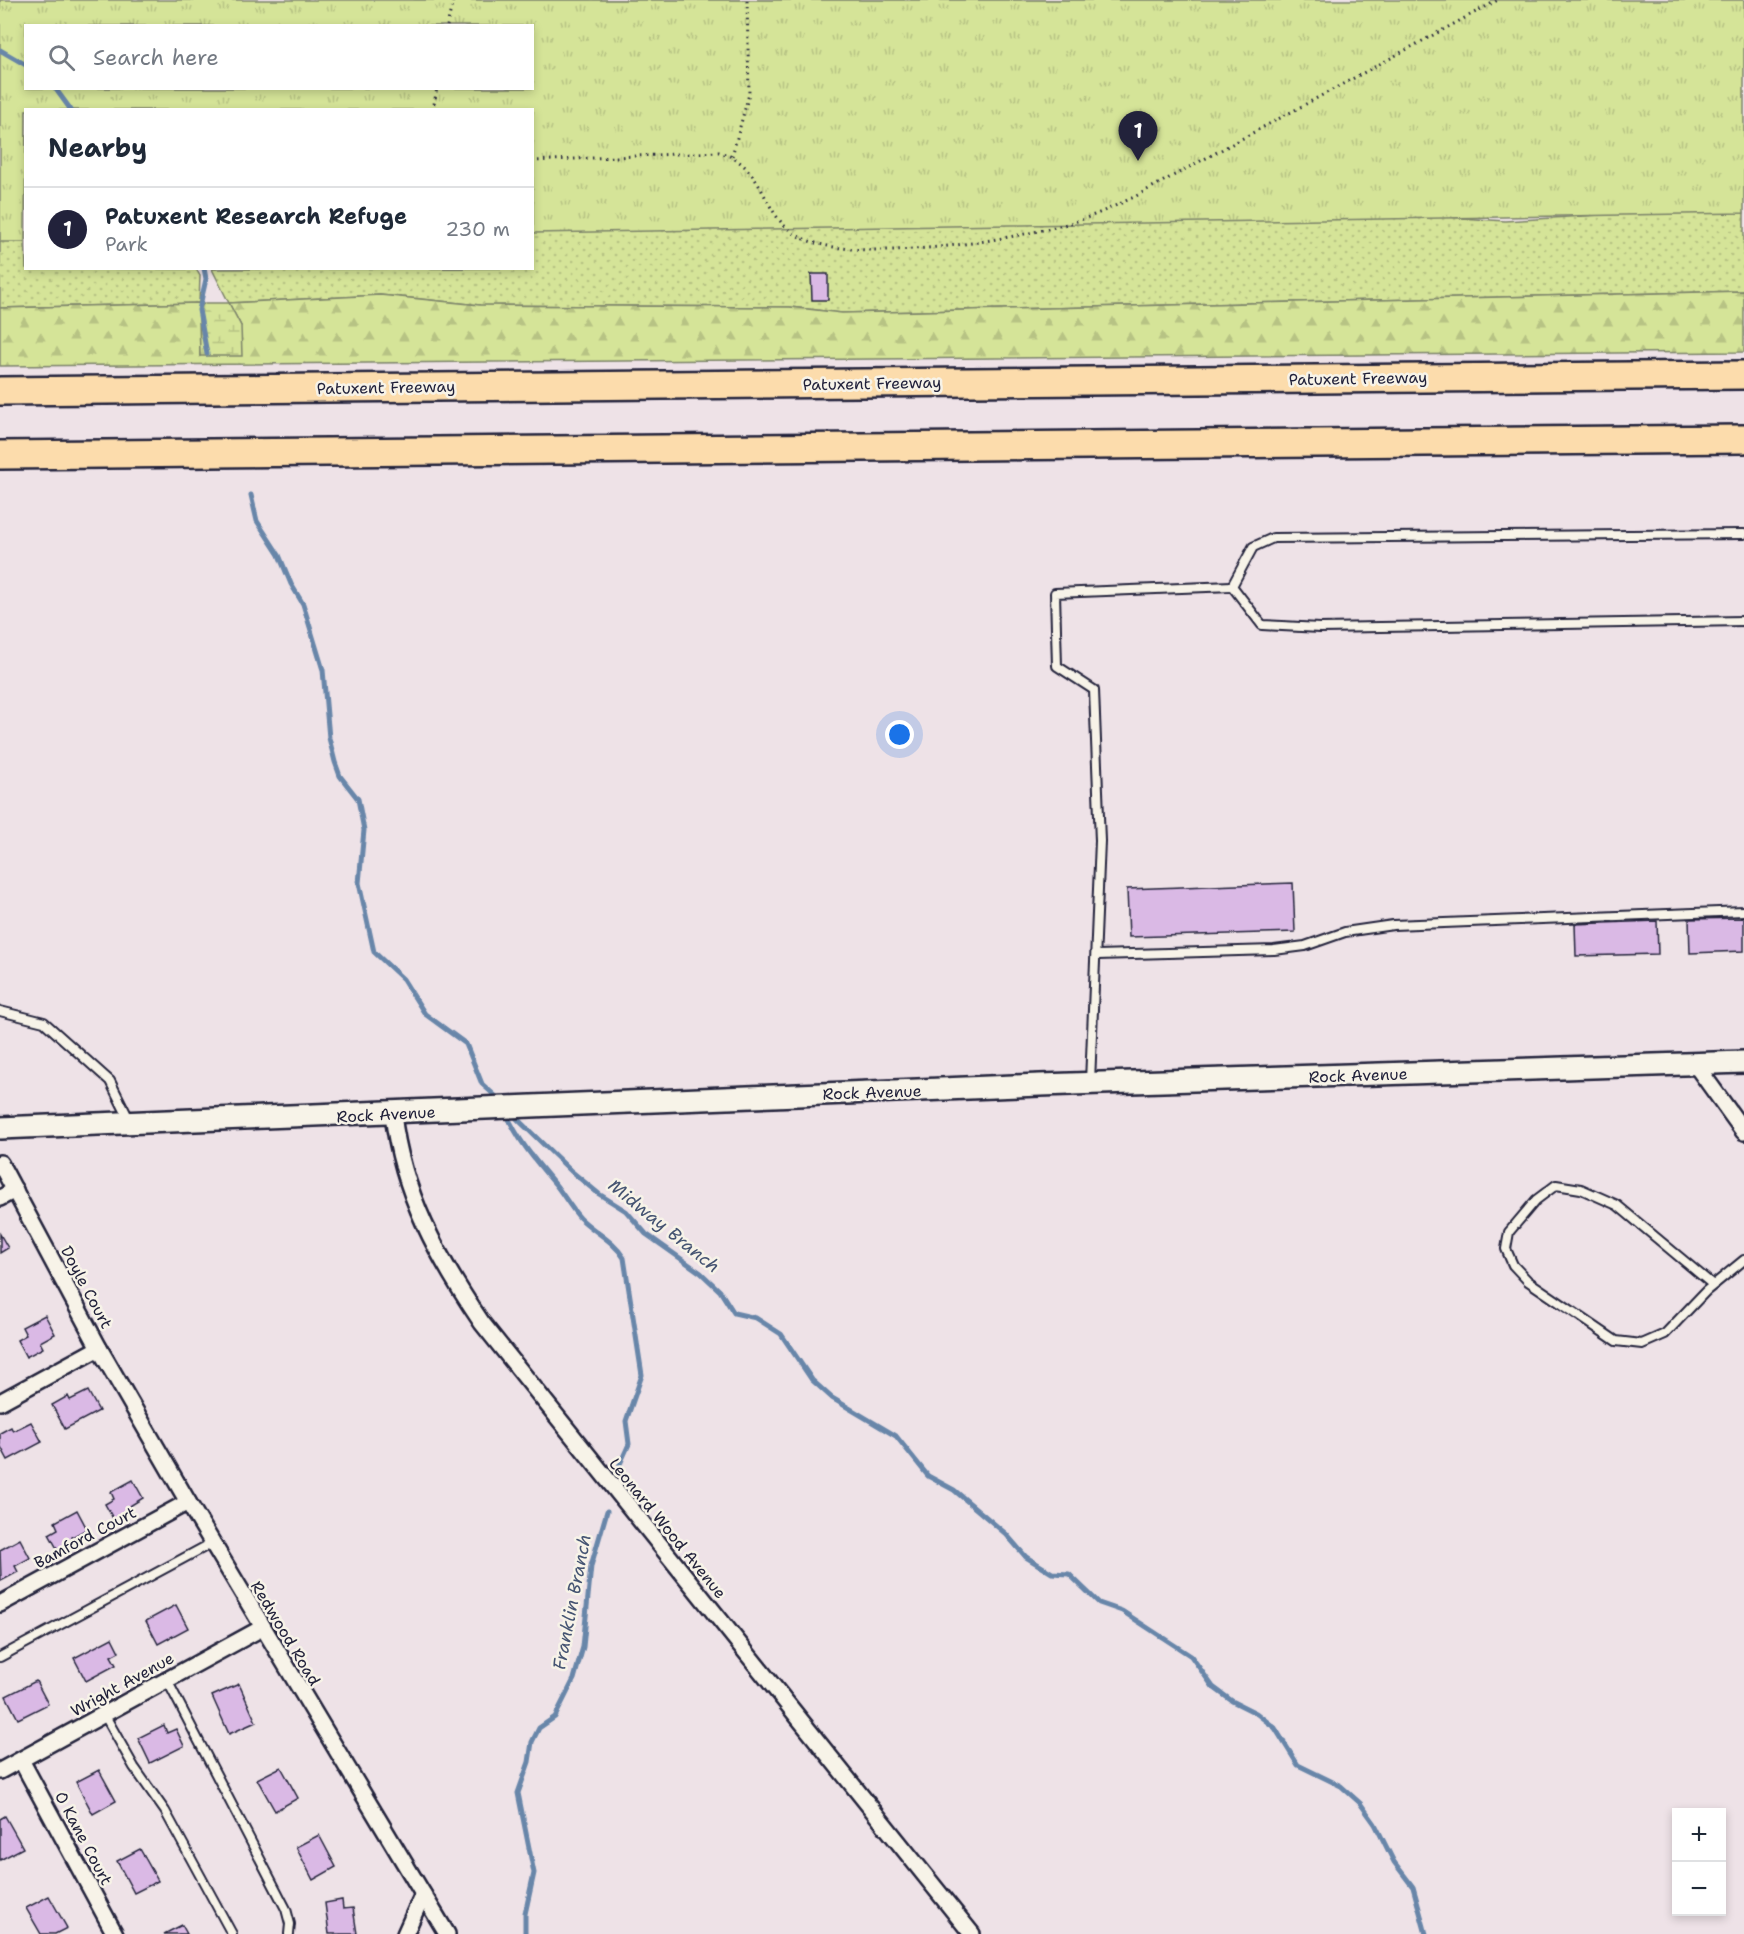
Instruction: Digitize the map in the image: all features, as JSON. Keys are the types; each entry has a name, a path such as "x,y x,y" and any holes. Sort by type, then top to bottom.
{"highway":[{"name":"Patuxent Freeway","path":"0,391 1744,375"},
{"path":"0,455 1744,439"}],"street":[{"name":"Rock Avenue","path":"0,1128 393,1114 531,1106 1090,1083 1744,1062"},
{"path":"1695,1064 1744,1132"},
{"name":"Leonard Wood Avenue","path":"393,1114 396,1146 414,1203 443,1262 482,1323 972,1934"},
{"name":"Doyle Court","path":"0,1163 99,1348 0,1402"},
{"path":"0,1198 15,1190"},
{"name":"Redwood Road","path":"99,1348 262,1628 447,1934"},
{"name":"Bamford Court","path":"0,1604 188,1502"},
{"name":"Wright Avenue","path":"0,1771 262,1628"},
{"name":"O Kane Court","path":"21,1760 115,1934"},
{"path":"405,1934 423,1894"}],"lane":[{"path":"1232,586 1253,547 1273,537 1744,534"},
{"path":"1232,586 1262,625 1320,628 1744,621"},
{"path":"1090,1083 1100,841 1094,690 1058,666 1054,593 1232,586"},
{"path":"1097,955 1274,950 1305,946 1344,932 1393,925 1744,911"},
{"path":"0,1011 44,1022 110,1081 131,1124"},
{"path":"1713,1285 1617,1205 1573,1188 1556,1185 1536,1200 1509,1232 1506,1249 1513,1265 1528,1281 1616,1341 1642,1344 1665,1334 1713,1285 1744,1260"},
{"path":"0,1657 212,1543"},
{"path":"167,1680 286,1909 291,1924 289,1934"},
{"path":"104,1714 134,1767 165,1811 232,1934"}],"path":[{"path":"447,24 453,0"},
{"path":"732,156 749,94 747,0"},
{"path":"534,161 719,152 732,156 753,174 775,214 796,235 818,244 847,249 910,248 1030,234 1079,221 1136,196 1498,0"},
{"path":"434,108 437,90"}],"green space":[{"path":"0,0 1744,0 1744,213 534,233 534,108 24,108 24,242 0,242"},
{"path":"414,0 1193,0 1389,213 1505,221 1663,211 1744,213 1744,291 842,313 790,307 480,305 380,295 229,303 212,270 534,270 532,90 534,90 534,24 523,24"},
{"path":"0,236 24,241 24,270 197,270 200,276 199,303 0,308"},
{"path":"1744,291 1744,352 0,366 0,308 199,303 200,356 241,326 229,303 380,295 480,305 790,307 842,313"},
{"path":"205,303 229,303 241,326 242,356 200,356 199,308"}],"building":[{"path":"811,274 828,274 828,300 812,300"},
{"path":"1293,883 1295,932 1129,937 1127,889"},
{"path":"1744,918 1744,951 1690,953 1689,919"},
{"path":"1657,921 1658,954 1576,956 1575,924"},
{"path":"0,1234 8,1248 0,1253"},
{"path":"45,1315 55,1334 40,1342 43,1348 26,1357 17,1340 26,1335 22,1327"},
{"path":"88,1391 99,1411 65,1429 52,1405 68,1396 70,1400"},
{"path":"31,1422 42,1442 8,1460 0,1445 0,1433 11,1427 13,1431"},
{"path":"133,1480 143,1498 128,1507 131,1513 115,1522 105,1504 114,1499 111,1492"},
{"path":"77,1510 87,1529 72,1537 75,1543 59,1552 49,1534 58,1529 55,1522"},
{"path":"20,1539 30,1558 15,1566 18,1572 1,1581 0,1550"},
{"path":"176,1605 188,1628 158,1644 146,1621"},
{"path":"112,1638 119,1652 111,1656 116,1665 86,1681 74,1658"},
{"path":"36,1681 48,1704 18,1719 6,1696"},
{"path":"239,1684 256,1722 229,1734 212,1696"},
{"path":"164,1725 167,1733 176,1729 184,1746 150,1763 138,1738"},
{"path":"281,1767 298,1798 275,1811 257,1779"},
{"path":"99,1770 116,1801 93,1814 76,1782"},
{"path":"5,1816 23,1848 0,1860 0,1819"},
{"path":"319,1835 336,1867 313,1880 296,1847"},
{"path":"140,1849 158,1881 134,1893 117,1861"},
{"path":"49,1896 67,1928 55,1934 41,1934 26,1908"},
{"path":"342,1900 343,1909 353,1908 357,1934 329,1934 325,1903"},
{"path":"182,1925 187,1934 164,1934"}],"waterway":[{"name":"Midway Branch","path":"0,50 24,64"},
{"name":"Midway Branch","path":"56,90 70,108"},
{"name":"Midway Branch","path":"204,270 206,279 199,310 207,354"},
{"name":"Midway Branch","path":"251,495 257,521 279,555 291,584 303,604 323,670 329,738 335,762 340,776 358,799 364,830 359,883 374,952 403,979 425,1014 466,1044 482,1084 501,1101"},
{"name":"Franklin Branch","path":"505,1111 527,1150 576,1214 615,1247 624,1258 642,1375 626,1421 629,1444 620,1464"},
{"name":"Midway Branch","path":"511,1113 571,1171 599,1194 626,1211 646,1234 701,1273 720,1291 734,1313 756,1318 781,1334 812,1380 832,1398 896,1436 928,1476 954,1490 1006,1534 1026,1557 1052,1573 1069,1574 1099,1603 1122,1611 1191,1656 1213,1687 1232,1701 1256,1713 1275,1728 1298,1765 1341,1786 1360,1803 1375,1824 1394,1862 1413,1887 1426,1934"},
{"name":"Franklin Branch","path":"525,1934 525,1914 534,1873 518,1793 529,1762 532,1742 539,1728 555,1717 574,1679 583,1647 591,1566 607,1511"}],"place":[{"name":"Patuxent Research Refuge","path":"1138,161"}]}
